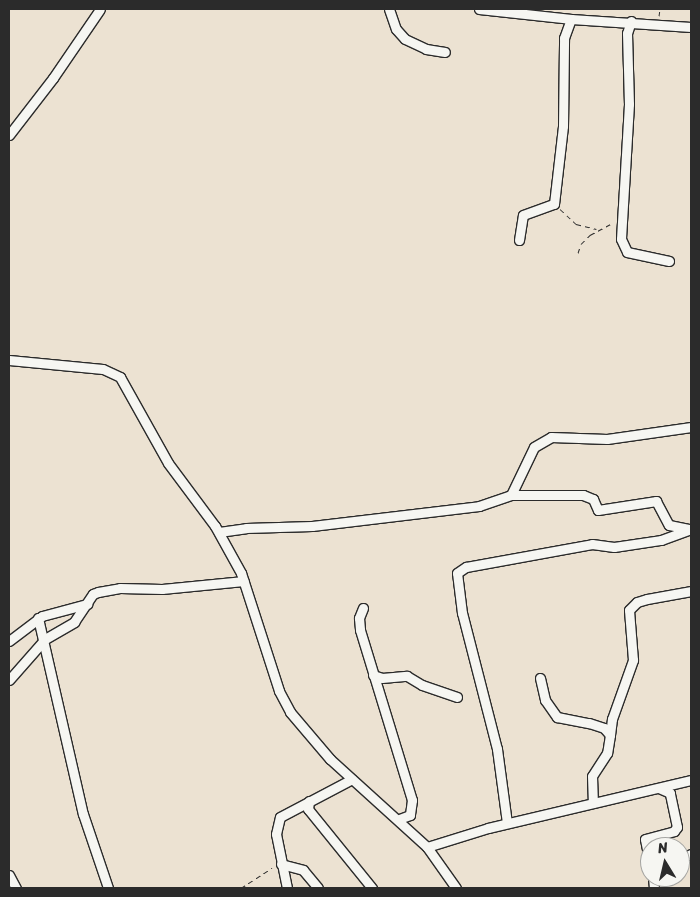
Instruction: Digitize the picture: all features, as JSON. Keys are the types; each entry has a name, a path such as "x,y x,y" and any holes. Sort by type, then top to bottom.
{"street":[{"path":"10,133 53,78 100,9"},
{"path":"389,9 396,29 405,40 426,49 445,52"},
{"path":"479,9 571,19 631,21 691,27"},
{"path":"519,240 523,215 554,204 563,126 564,38 571,19"},
{"path":"631,21 627,33 629,104 620,212 621,239 627,252 669,261"},
{"path":"9,360 104,369 120,377 168,463 219,532 244,581 282,698 309,738 352,779 399,819 427,848 456,888"},
{"path":"511,495 534,447 550,437 607,439 691,427"},
{"path":"219,532 452,510 480,506 511,495 583,495 593,499 598,510 656,501 669,525 691,529"},
{"path":"507,823 497,749 462,613 457,573 466,567 592,544 614,547 661,540 691,529"},
{"path":"9,680 45,639 74,622 92,594 120,588 162,589 244,581"},
{"path":"592,803 592,776 608,753 612,719 633,660 628,610 637,602 691,591"},
{"path":"9,641 38,618 76,604 87,604"},
{"path":"363,608 359,622 373,675 412,800 410,815 399,819"},
{"path":"38,618 45,639 83,814 108,888"},
{"path":"373,675 382,678 407,676 422,685 457,697"},
{"path":"540,678 545,700 556,717 589,723 604,728 610,735"},
{"path":"287,888 281,863 277,822 286,812 352,779"},
{"path":"427,848 507,823 691,780"},
{"path":"652,837 674,831 677,826 670,792 659,788"},
{"path":"309,801 312,815 372,888"},
{"path":"281,863 303,870 318,888"},
{"path":"9,875 16,888"}],"path":[{"path":"554,204 576,224 598,229 610,226 620,212"},
{"path":"578,253 581,244 598,229"},
{"path":"241,888 281,863"}]}
